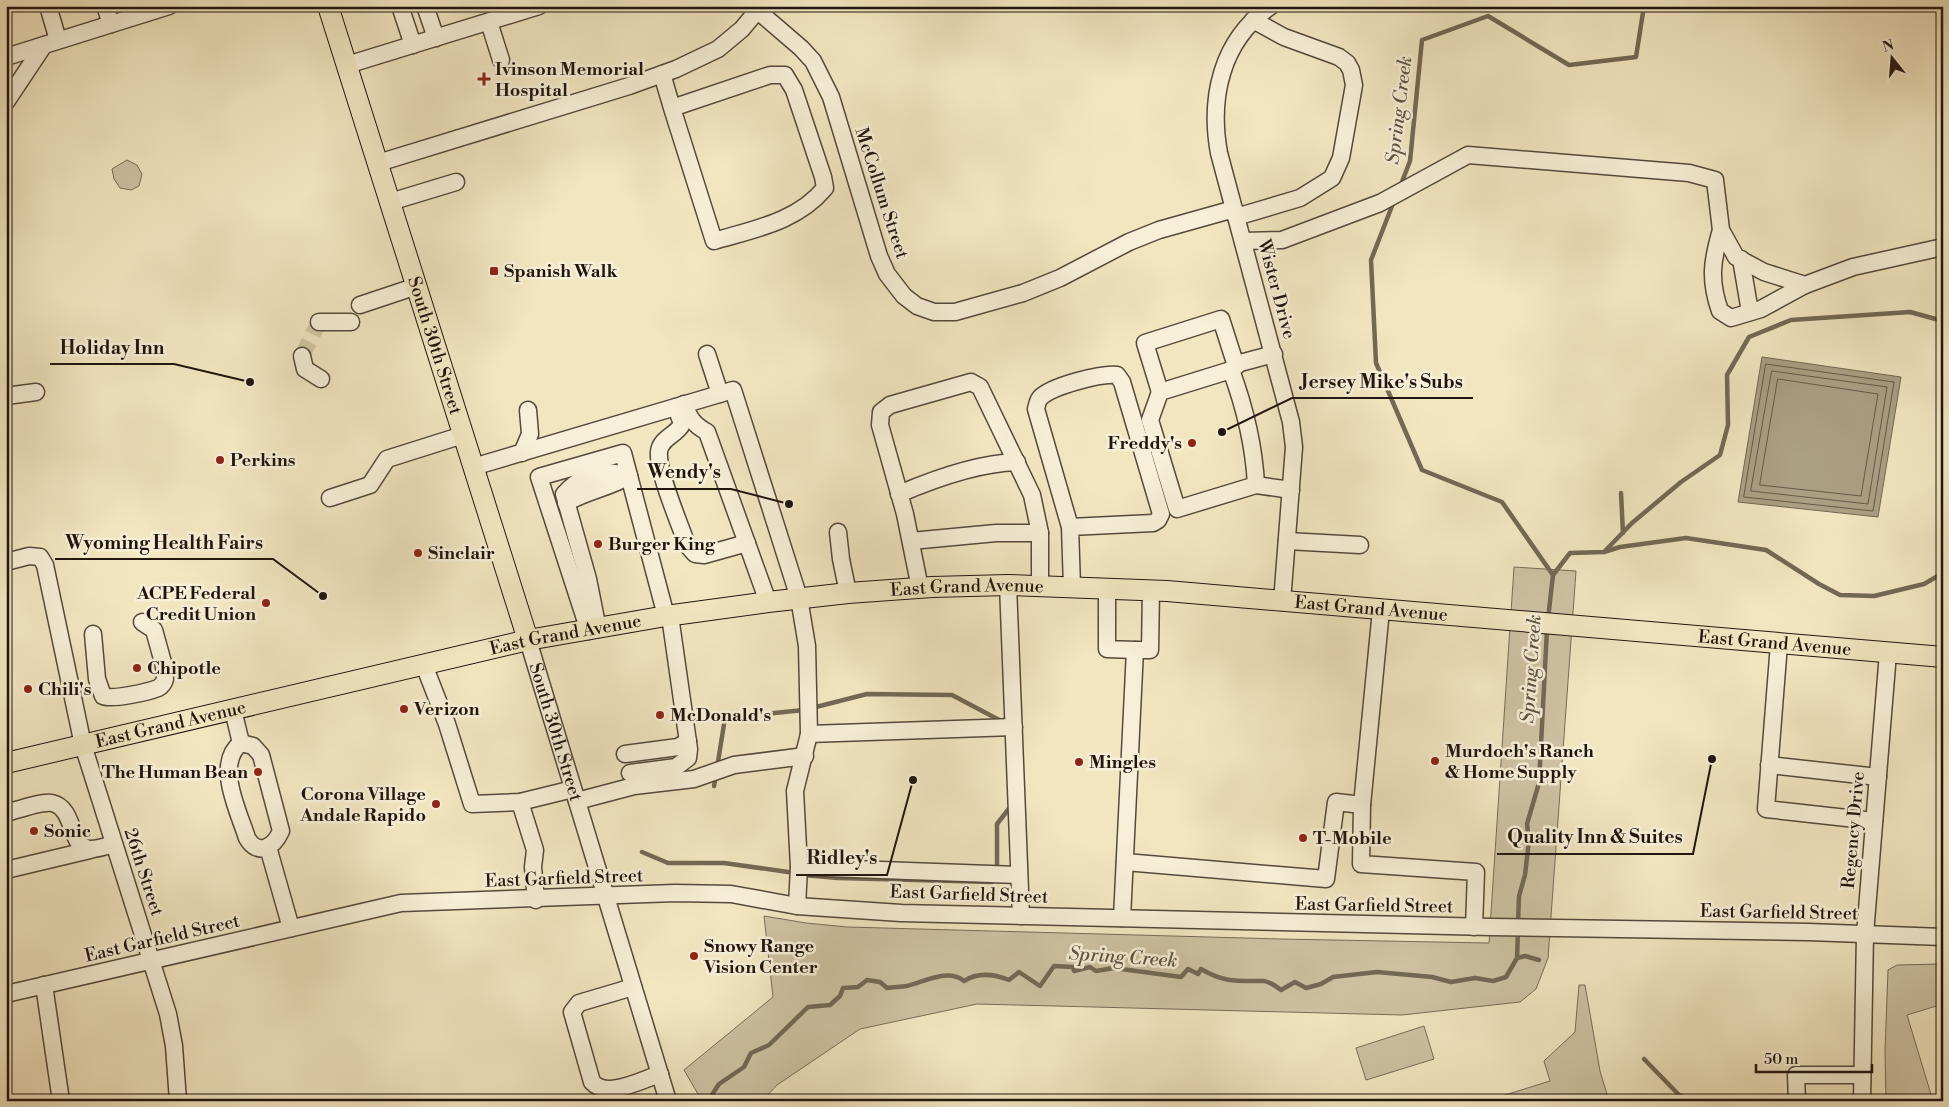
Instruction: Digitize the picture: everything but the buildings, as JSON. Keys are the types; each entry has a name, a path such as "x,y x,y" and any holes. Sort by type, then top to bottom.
{"main road":[{"name":"South 30th Street","path":"328,6 528,640"},
{"name":"East Grand Avenue","path":"6,763 528,640 668,616 768,602 848,593 920,588 1008,584 1151,590 1943,657"}],"street":[{"path":"6,102 51,43 48,6"},
{"path":"105,6 111,24"},
{"path":"6,56 169,6"},
{"path":"400,6 413,45"},
{"path":"425,6 436,38"},
{"path":"347,65 539,6"},
{"name":"Wister Drive","path":"1271,6 1254,20 1240,37 1225,63 1215,104 1214,126 1217,144 1291,422 1294,447 1282,602"},
{"path":"378,163 662,74 718,49 742,29 760,8"},
{"name":"McCollum Street","path":"760,8 801,48 821,74 831,97 879,256 892,283 917,306 934,312 955,312 982,306 1060,278 1129,242 1159,230 1235,213"},
{"path":"1235,213 1300,198 1332,178 1342,158 1354,85 1347,63 1338,57 1284,37 1254,20"},
{"path":"489,22 501,60"},
{"path":"662,74 672,108 714,241 783,220 813,202 825,188 794,90 785,75 770,75 672,108"},
{"path":"1243,242 1282,240 1362,210 1426,180 1468,155 1671,171 1715,180 1721,230 1736,257 1764,272 1805,285"},
{"path":"390,202 456,182"},
{"path":"1721,230 1713,258 1712,290 1720,311 1731,318 1785,298 1805,285 1853,267 1943,247"},
{"path":"1741,259 1750,312"},
{"path":"360,305 417,286"},
{"path":"1256,485 1255,455 1247,415 1221,319 1145,343 1160,392 1150,420 1177,509 1256,485 1291,490"},
{"path":"318,322 351,322"},
{"path":"707,354 720,394"},
{"path":"1160,392 1274,354"},
{"path":"302,356 305,369 321,379"},
{"path":"1070,527 1153,523 1162,514 1122,382 1117,375 1107,374 1050,391 1039,399 1036,409 1070,527 1072,587"},
{"path":"920,588 911,541 880,424 881,412 890,405 971,382 980,387 1032,495 1040,533 1040,586"},
{"path":"474,467 733,390 799,598 807,646 809,734 795,790 799,867 797,906"},
{"path":"6,396 36,392"},
{"path":"680,406 699,428 707,432 768,602"},
{"path":"680,406 682,424 680,429"},
{"path":"522,453 530,434 528,410"},
{"path":"699,428 680,429 665,439 659,452 662,474 687,545 694,554 704,555 747,544"},
{"path":"330,498 370,485 387,458 464,435"},
{"path":"593,630 539,477 623,453 668,616 688,741 688,758 683,764 676,767 630,773"},
{"path":"899,494 1001,462 1017,462"},
{"path":"593,630 588,579 566,503 577,496 616,483 629,476"},
{"path":"838,532 840,559 848,593"},
{"path":"911,541 996,532 1040,533"},
{"path":"1287,541 1360,545"},
{"name":"26th Street","path":"6,562 29,556 40,557 45,565 83,745 151,960 171,1030 178,1101"},
{"path":"1008,584 1021,916"},
{"path":"1107,588 1107,649 1150,650 1151,590"},
{"path":"1381,610 1362,805 1361,864 1476,872 1474,927"},
{"path":"93,634 97,679 103,696 108,698 158,688 166,679 164,666 154,630 142,622"},
{"name":"South 30th Street","path":"528,640 668,1101"},
{"path":"1779,644 1766,809 1874,821"},
{"path":"1122,918 1135,650"},
{"name":"Regency Drive","path":"1862,1101 1865,934 1888,653"},
{"path":"424,665 447,724 472,804 520,802 694,779 734,765 805,756"},
{"path":"233,710 241,743"},
{"path":"809,734 1014,726"},
{"path":"625,754 678,747 688,741"},
{"path":"241,743 253,746 261,755 281,831 278,838 268,847 259,850 247,838 229,779 229,759 234,748 241,743"},
{"path":"1769,765 1878,777"},
{"path":"6,813 50,802 62,806 73,832 86,848"},
{"path":"520,802 535,850 533,867 536,900"},
{"path":"1125,862 1326,879 1336,802 1362,805"},
{"path":"6,864 114,844"},
{"path":"268,847 291,928"},
{"path":"6,870 86,848"},
{"path":"799,867 1019,875"},
{"name":"East Garfield Street","path":"6,994 401,903 536,900 675,893 731,894 797,906 901,913 1943,937"},
{"path":"44,985 61,1101"},
{"path":"633,987 579,1003 572,1012 592,1082 597,1088 609,1090 660,1074"},
{"path":"1798,1101 1796,1076 1862,1076"}],"shaded area":[{"path":"127,160 137,165 142,174 139,186 131,190 120,188 114,179 112,169"},
{"path":"1514,567 1576,571 1548,958 1536,989 1520,1002 1402,1015 977,1004 860,1029 777,1085 762,1101 702,1101 684,1070 773,997 764,916 847,927 1489,943"},
{"path":"1943,964 1943,1004 1907,1015 1933,1101 1886,1101 1885,1052 1888,970 1897,965"},
{"path":"1579,985 1585,985 1600,1071 1609,1101 1486,1101 1550,1081 1544,1061 1575,1032"},
{"path":"1424,1026 1434,1059 1366,1080 1356,1048"}],"water":[{"path":"1762,357 1901,377 1878,517 1738,502"}],"waterway":[{"name":"Spring Creek","path":"1400,187 1410,161 1422,40 1488,16 1569,65 1636,57 1644,6"},
{"name":"Spring Creek","path":"1394,201 1371,260 1376,363 1422,470 1502,502 1553,575 1548,619"},
{"path":"1604,552 1632,523 1681,482 1720,455 1728,425 1727,375 1749,337 1791,320 1910,312 1943,321"},
{"path":"1621,493 1623,533"},
{"path":"1553,575 1570,553 1604,552 1620,547 1686,538 1766,550 1819,584 1840,595 1874,596 1924,584 1943,573"},
{"name":"Spring Creek","path":"1518,924 1519,896 1525,875 1529,840 1527,824 1539,783 1547,629"},
{"path":"812,708 867,694 952,695 1003,722"},
{"path":"717,768 725,718 804,710"},
{"path":"714,786 716,775"},
{"path":"997,870 997,824 1011,806"},
{"path":"642,852 668,863 724,863 795,873"},
{"path":"803,875 838,878 992,882 994,879"},
{"name":"Spring Creek","path":"708,1101 719,1084 744,1067 751,1053 769,1045 808,1007 830,1005 840,996 843,988 858,987 867,980 880,982 887,988 907,986 943,976 958,977 964,981 980,975 998,976 1009,980 1019,972 1040,986 1054,966 1073,967 1074,971 1090,967 1096,971 1114,968 1181,977 1188,969 1198,974 1201,969 1224,979 1265,981 1281,990 1295,982 1306,988 1321,984 1333,977 1377,972 1432,977 1451,982 1475,978 1493,981 1506,977 1517,958 1518,931"},
{"path":"1517,958 1525,956 1539,960"},
{"path":"1644,1059 1679,1095 1695,1101"}],"tunnel":[{"path":"302,356 319,322"}],"place":[{"name":"Ivinson Memorial Hospital","path":"484,79"},
{"name":"Spanish Walk","path":"494,271"},
{"name":"Holiday Inn","path":"250,382"},
{"name":"Jersey Mike's Subs","path":"1222,432"},
{"name":"Freddy's","path":"1192,443"},
{"name":"Perkins","path":"220,460"},
{"name":"Wendy's","path":"789,504"},
{"name":"Burger King","path":"598,544"},
{"name":"Sinclair","path":"418,553"},
{"name":"Wyoming Health Fairs","path":"323,596"},
{"name":"ACPE Federal Credit Union","path":"266,603"},
{"name":"Chipotle","path":"137,668"},
{"name":"Chili's","path":"28,689"},
{"name":"Verizon","path":"404,709"},
{"name":"McDonald's","path":"660,715"},
{"name":"Quality Inn & Suites","path":"1712,759"},
{"name":"Murdoch's Ranch & Home Supply","path":"1435,761"},
{"name":"Mingles","path":"1079,762"},
{"name":"The Human Bean","path":"258,772"},
{"name":"Ridley's","path":"913,780"},
{"name":"Corona Village Andale Rapido","path":"436,804"},
{"name":"Sonic","path":"34,831"},
{"name":"T-Mobile","path":"1303,838"},
{"name":"Snowy Range Vision Center","path":"694,956"}]}
